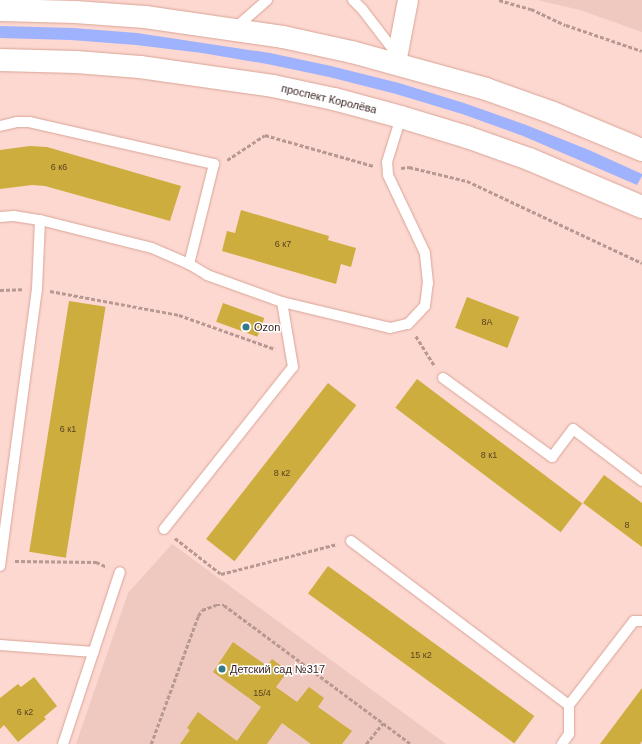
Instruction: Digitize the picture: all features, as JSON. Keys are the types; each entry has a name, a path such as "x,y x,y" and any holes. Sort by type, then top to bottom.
{"main road":[{"path":"0,10 22,5 145,17 283,37 397,59 553,113 642,150"},
{"name":"проспект Королёва","path":"0,60 76,62 140,67 208,75 273,86 401,117 467,137 529,159 642,207"}],"street":[{"path":"397,59 408,0"}],"lane":[{"path":"234,29 267,0"},
{"path":"353,0 362,9 397,59"},
{"path":"0,217 14,216 40,220 152,248 189,264 208,275 282,302 390,328 408,324 425,306 428,283 425,253 388,174 387,168 387,162 401,117"},
{"path":"0,126 17,122 35,124 214,164 189,264"},
{"path":"1,563 37,289 40,220"},
{"path":"164,529 293,367 282,302"},
{"path":"443,378 552,457 573,429 642,480"},
{"path":"351,541 569,705"},
{"path":"63,744 120,572"},
{"path":"562,744 569,734 569,705 634,621 642,621"},
{"path":"0,645 94,652"}],"path":[{"path":"499,0 531,9 566,25 642,51"},
{"path":"214,164 222,164 265,135 377,167 409,167 467,181 642,263"},
{"path":"0,290 37,289 179,315 291,354"},
{"path":"408,324 443,378"},
{"path":"164,529 221,574 351,541"},
{"path":"1,563 96,562 120,572"},
{"path":"151,744 198,616 202,610 216,605 224,605 411,744"},
{"path":"366,744 382,723"}],"shaded area":[{"path":"537,0 642,0 642,32 580,10"},
{"path":"0,26 73,28 137,33 270,53 331,66 399,83 464,103 526,125 589,150 642,174 642,176 637,185 523,136 462,114 396,94 329,77 267,64 202,53 136,45 71,40 0,38"},
{"name":"Детский сад №317","path":"172,544 446,744 76,744 128,593"}],"building":[{"path":"30,146 47,147 181,186 170,221 45,186 32,185 0,189 0,150"},
{"path":"241,210 329,236 328,240 356,248 351,267 341,264 336,284 222,251 227,231 235,233"},
{"path":"467,297 519,317 507,348 455,328"},
{"path":"69,301 106,307 66,558 29,552"},
{"path":"223,303 264,318 258,337 216,322"},
{"path":"417,379 582,504 561,532 395,408"},
{"path":"328,383 356,405 234,561 206,539"},
{"path":"604,475 642,503 642,547 583,503"},
{"path":"328,566 534,716 514,743 308,594"},
{"path":"233,642 267,666 272,659 288,671 276,687 297,702 309,687 324,698 318,707 352,731 342,744 311,744 282,723 267,744 180,744 190,730 187,728 198,712 237,741 261,707 213,672"},
{"path":"34,677 57,706 44,717 46,719 18,742 4,725 0,729 0,698 18,684 21,687"},
{"path":"642,688 642,741 640,744 600,744"}],"place":[{"name":"Ozon","path":"246,327"},
{"name":"Детский сад №317","path":"222,669"}]}
